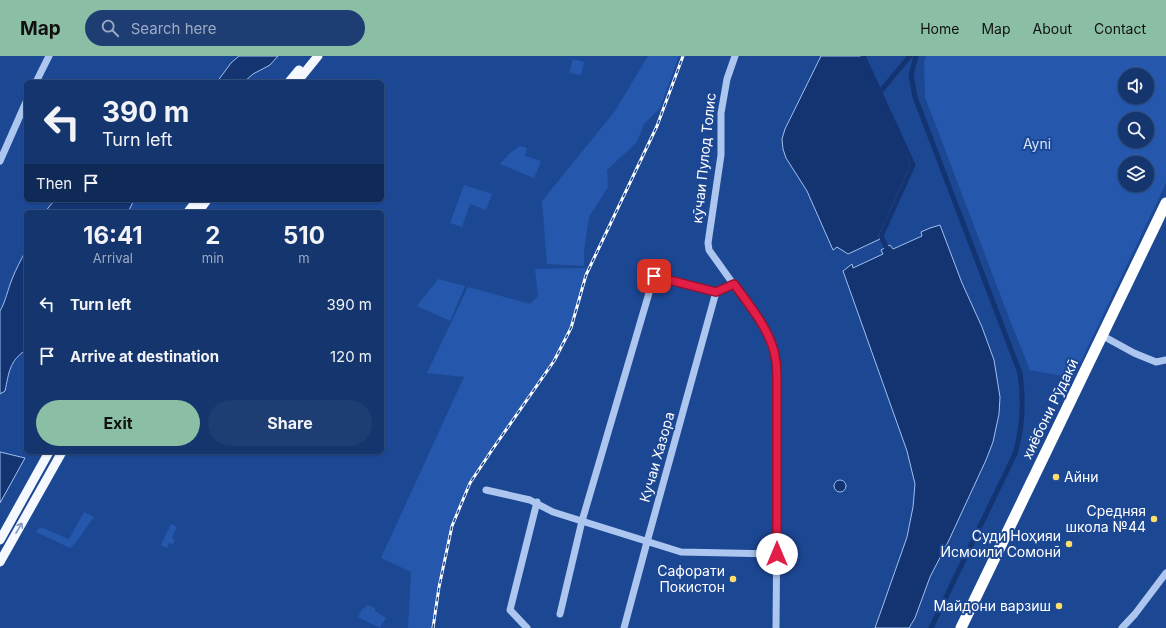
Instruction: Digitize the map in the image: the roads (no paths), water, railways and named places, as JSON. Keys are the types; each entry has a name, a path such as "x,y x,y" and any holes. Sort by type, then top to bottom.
{"highway":[{"name":"хиёбони Рӯдакӣ","path":"961,628 1166,203"}],"main road":[{"path":"291,80 310,56"},
{"path":"299,80 318,56"},
{"path":"0,540 48,454"},
{"path":"0,562 61,454"}],"street":[{"path":"37,80 49,56"},
{"name":"кӯчаи Пулод Толис","path":"735,56 728,79 721,113 721,155 708,243 709,250 759,320 774,350 776,360 778,403 776,628"},
{"path":"0,162 24,107"},
{"path":"560,614 582,521 654,276 716,292 734,284"},
{"name":"Кучаи Хазора","path":"624,628 716,292"},
{"path":"1103,336 1134,353 1156,362 1166,360"},
{"path":"486,490 526,498 537,502 553,512 681,552 777,554"},
{"path":"527,628 510,610 537,502"},
{"path":"1122,628 1166,573"}],"waterway":[{"path":"863,56 913,165 881,236 886,247"},
{"path":"880,92 910,56"},
{"path":"916,56 911,75 915,97 1020,373 1022,394 1021,424 1015,454 931,628"}],"railway":[{"path":"433,628 439,587 452,526 470,483 554,361 571,328 586,275 657,126 683,56"}],"place":[{"name":"Айни","path":"1056,477"},
{"name":"Средняя школа №44","path":"1154,519"},
{"name":"Суди Ноҳияи Исмоили Сомонӣ","path":"1069,544"},
{"name":"Сафорати Покистон","path":"733,579"},
{"name":"Майдони варзиш","path":"1059,606"}],"park label":[{"name":"Ayni","path":"1037,144"}]}
